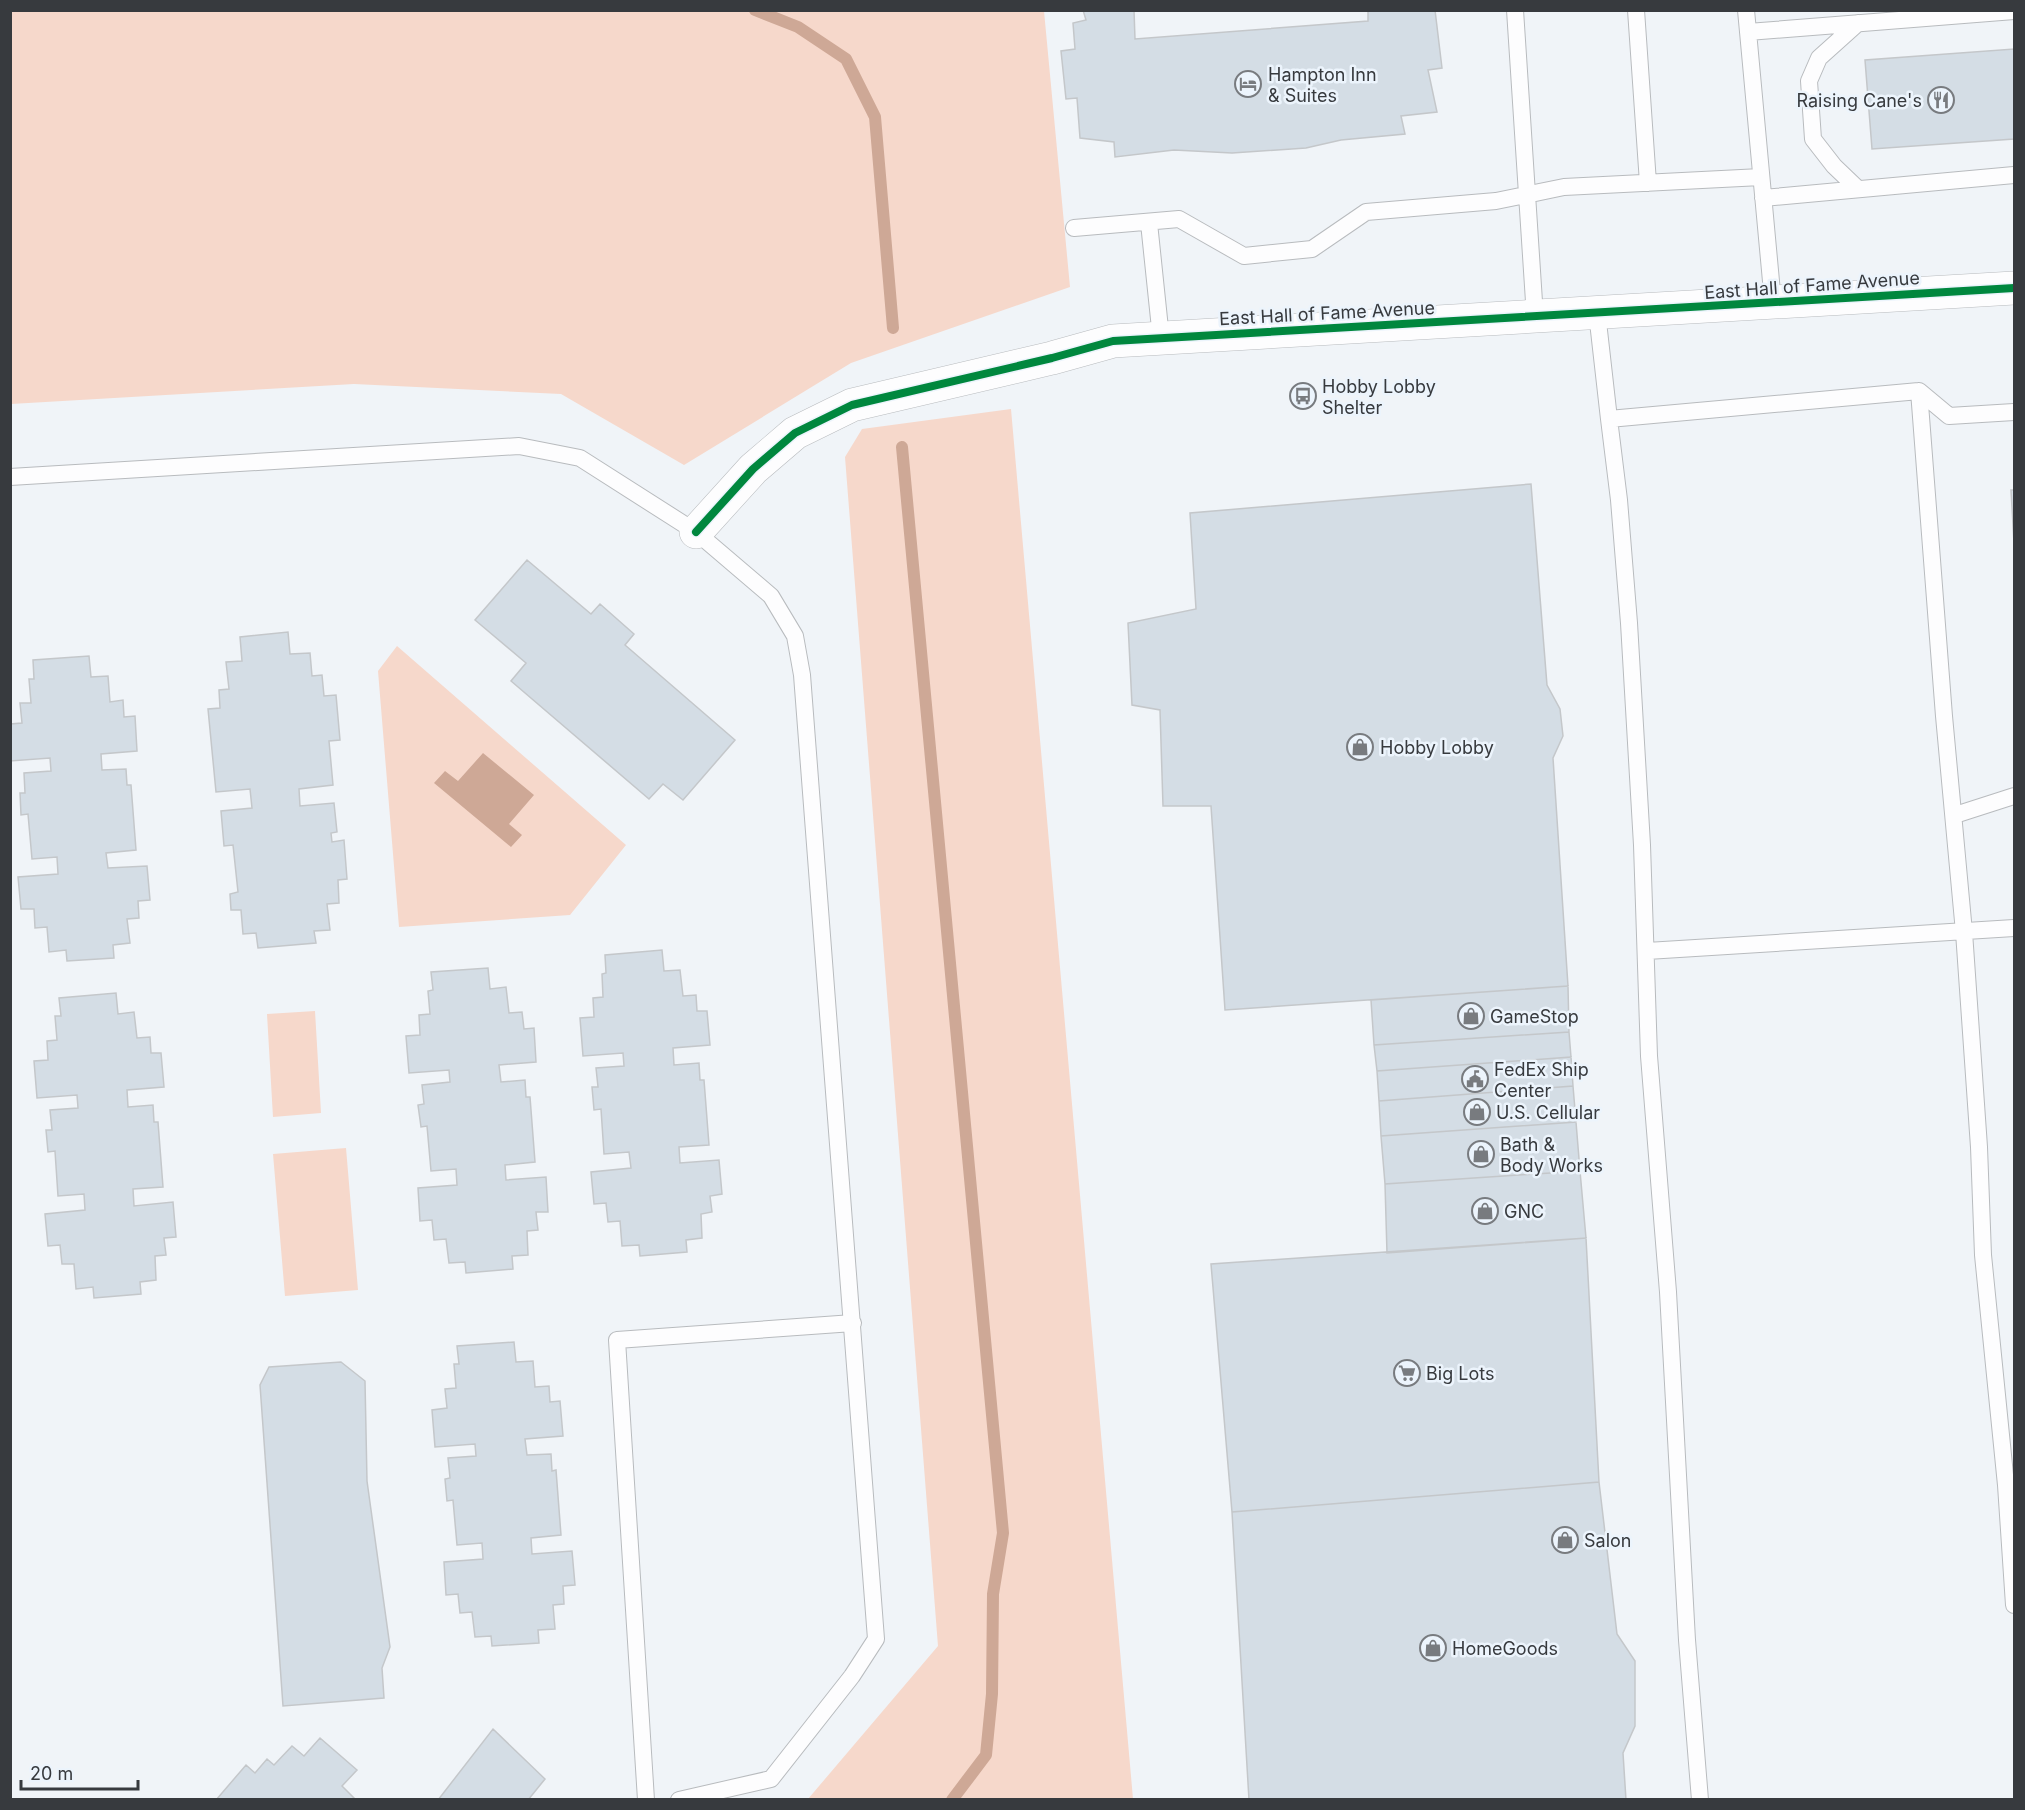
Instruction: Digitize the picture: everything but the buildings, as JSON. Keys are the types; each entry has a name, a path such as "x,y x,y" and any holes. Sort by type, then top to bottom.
{"street":[{"name":"East Hall of Fame Avenue","path":"696,532 753,469 795,433 852,405 1052,358 1113,341 2014,288"}],"lane":[{"path":"1515,10 1535,317"},
{"path":"1636,10 1648,183"},
{"path":"1746,10 1773,303"},
{"path":"1748,32 2014,11"},
{"path":"1858,23 1818,58 1809,81 1813,139 1834,166 1858,189"},
{"path":"1763,198 2014,176"},
{"path":"1074,228 1179,219 1244,256 1312,249 1366,212 1496,201 1564,187 1761,177"},
{"path":"1149,223 1161,338"},
{"path":"1597,313 1629,623 1647,951 1648,1056 1668,1292 1687,1640 1700,1800"},
{"path":"1609,419 1918,390 1949,416 2014,411"},
{"path":"1918,390 1944,716 1955,815 1979,1146 1983,1254 2006,1485 2014,1605"},
{"path":"10,477 519,446 580,458 696,532 771,596 795,636 802,675 876,1639 852,1676 771,1779 679,1800"},
{"path":"1955,815 2014,796"},
{"path":"1647,951 2014,928"},
{"path":"646,1800 617,1340 853,1323"}],"shaded area":[{"path":"11,10 1044,11 1070,287 851,363 684,465 561,394 354,384 11,404"},
{"path":"1011,409 1133,1799 808,1799 938,1646 845,457 862,429"},
{"path":"397,646 626,845 570,915 399,927 378,671"},
{"path":"483,753 534,795 509,824 522,835 511,847 434,783 445,771 458,781"},
{"path":"315,1011 321,1113 273,1117 267,1014"},
{"path":"346,1148 358,1290 285,1296 273,1154"}],"waterway":[{"path":"755,10 798,27 846,59 875,117 893,328"},
{"path":"902,447 1003,1533 993,1594 992,1694 986,1755 952,1800"}],"cycle path":[{"path":"696,532 753,469 795,433 852,405 1052,358 1113,341 2014,288"}],"place":[{"name":"Hampton Inn & Suites","path":"1248,84"},
{"name":"Raising Cane's","path":"1941,100"},
{"name":"Hobby Lobby Shelter","path":"1303,396"},
{"name":"Hobby Lobby","path":"1360,747"},
{"name":"GameStop","path":"1471,1016"},
{"name":"FedEx Ship Center","path":"1475,1079"},
{"name":"U.S. Cellular","path":"1477,1112"},
{"name":"Bath & Body Works","path":"1481,1154"},
{"name":"GNC","path":"1485,1211"},
{"name":"Big Lots","path":"1407,1373"},
{"name":"Salon","path":"1565,1540"},
{"name":"HomeGoods","path":"1433,1648"}]}
